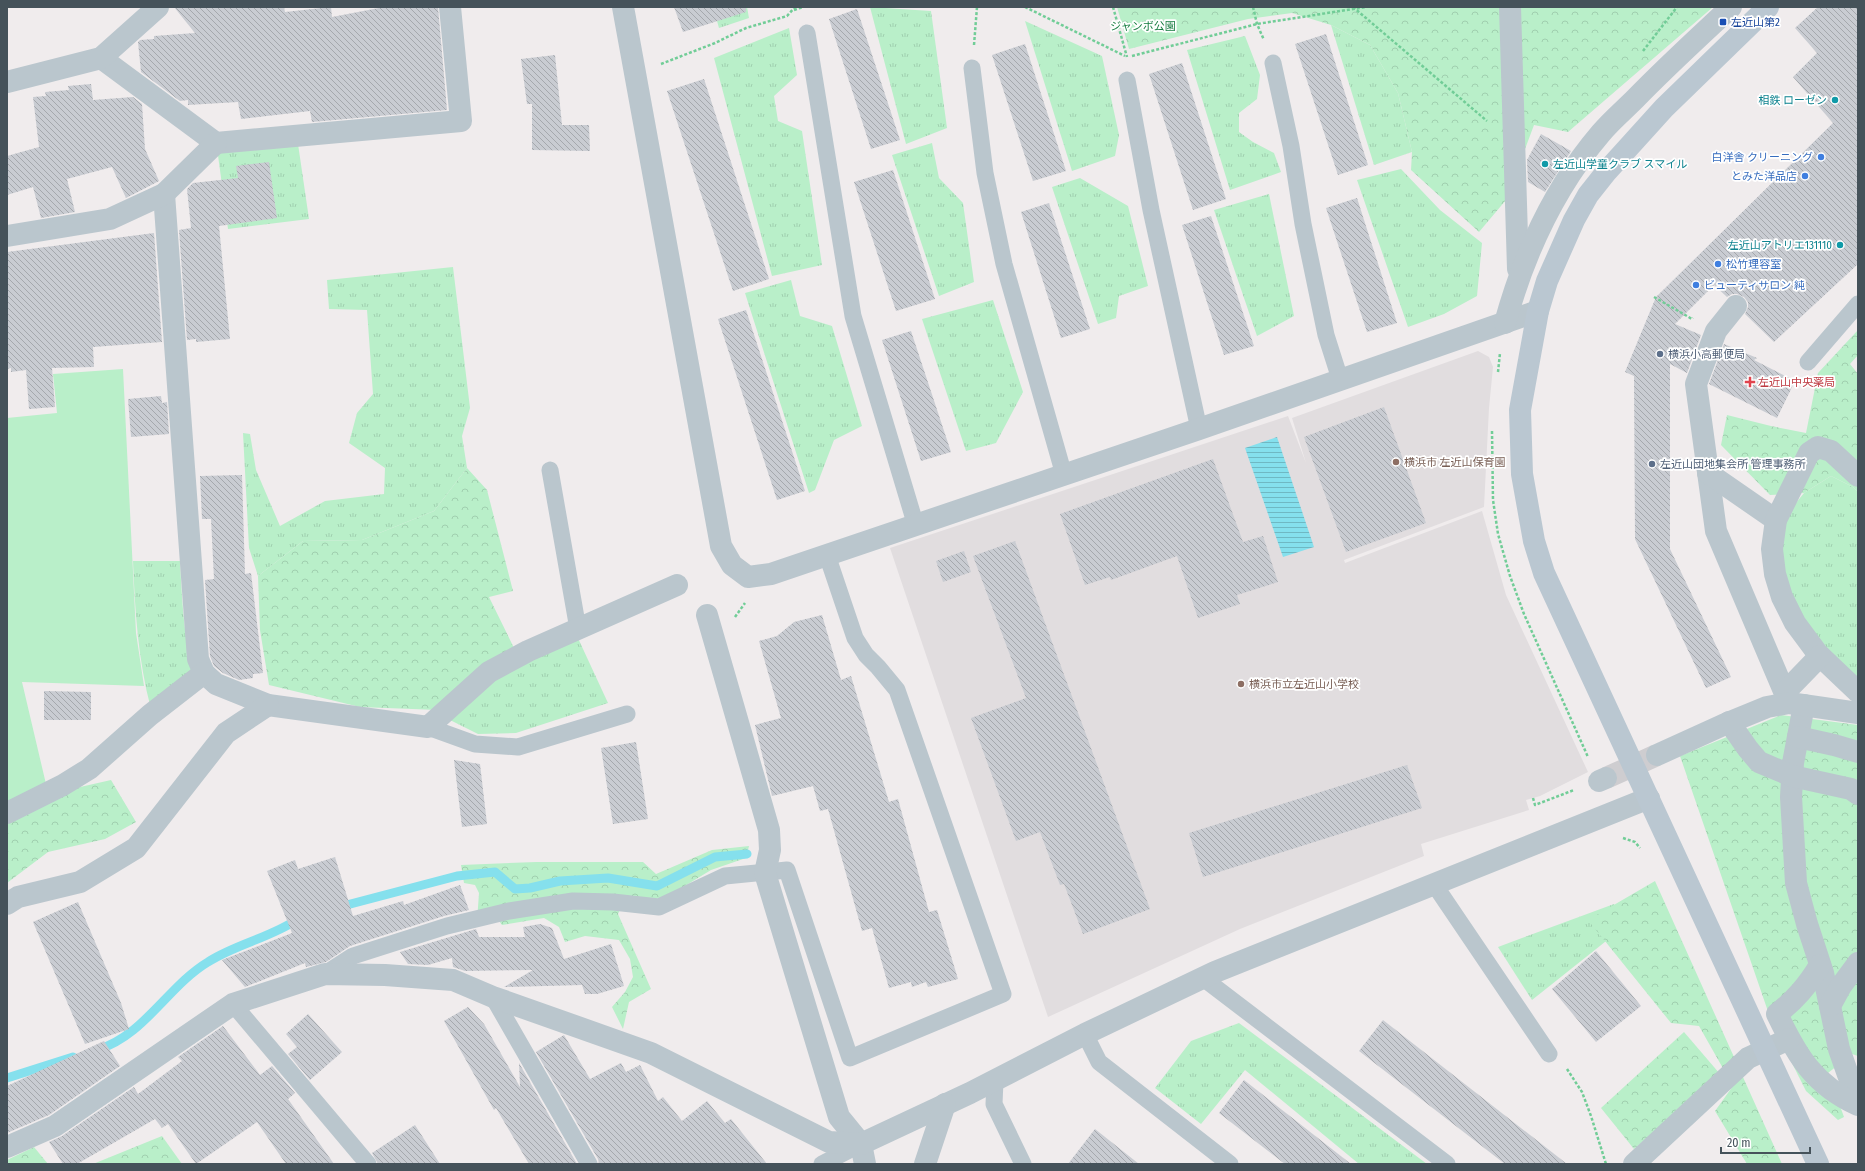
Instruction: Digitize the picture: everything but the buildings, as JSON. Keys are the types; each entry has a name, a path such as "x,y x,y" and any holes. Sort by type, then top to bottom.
{"street":[{"path":"7,82 101,58 158,7"},
{"path":"7,236 110,219 164,194 216,143 461,121 450,7"},
{"path":"623,7 721,546 732,565 748,577 771,574 916,526 1538,312"},
{"path":"1510,7 1519,276"},
{"path":"1504,323 1519,276 1556,195 1577,165 1602,132 1658,75 1732,7"},
{"path":"1768,7 1664,108 1607,171 1588,195 1574,220 1547,281 1538,312 1520,410 1522,474 1534,540 1544,573 1650,798 1818,1164"},
{"path":"101,58 216,143"},
{"path":"164,194 198,659 204,673 216,684 268,705 428,726 489,672 528,651 677,585"},
{"path":"1736,306 1716,331 1696,384 1716,531 1750,611 1793,700 1798,737 1792,776 1791,797 1792,838 1796,883 1820,965 1839,1049 1858,1104"},
{"path":"1858,476 1831,451 1818,447 1809,452 1776,520 1772,549 1775,574 1782,597 1795,623 1820,656 1858,692"},
{"path":"1708,473 1776,520"},
{"path":"1750,611 1782,597"},
{"path":"707,615 769,830 770,850 765,873 839,1117 863,1154"},
{"path":"1793,700 1820,656"},
{"path":"7,813 63,785 89,768 150,715 204,673"},
{"path":"1657,755 1729,722 1767,707 1793,700 1858,713"},
{"path":"7,904 18,897 80,882 136,848 226,732 268,705"},
{"path":"1729,722 1759,762 1792,776 1850,789 1858,794"},
{"path":"1798,737 1858,752"},
{"path":"863,1154 945,1104 995,1081 1085,1034 1203,978 1650,798"},
{"path":"1830,1006 1841,986 1858,963"},
{"path":"1820,965 1806,987 1795,1000 1777,1014 1794,1049 1824,1085 1842,1098 1858,1104"},
{"path":"7,1147 55,1126 233,1004 325,974 384,975 453,980 493,997 651,1053 829,1142 863,1154"},
{"path":"1634,1164 1748,1058 1789,1039"},
{"path":"925,1164 945,1104"}],"lane":[{"path":"807,33 853,316 916,526"},
{"path":"1274,63 1291,146 1303,224 1326,335 1340,379"},
{"path":"972,68 986,173 1004,264 1064,475"},
{"path":"1127,80 1151,210 1199,429"},
{"path":"1808,362 1858,304"},
{"path":"550,470 578,629"},
{"path":"325,974 353,956 447,926 509,911 573,901 613,902 659,907 725,876 787,870 850,1058 1004,994 897,690 866,655 855,638 827,555"},
{"path":"428,726 475,744 518,747 626,714"},
{"path":"1434,884 1549,1054"},
{"path":"1203,978 1447,1164"},
{"path":"493,997 589,1164"},
{"path":"233,1004 368,1164"},
{"path":"1085,1034 1099,1062 1230,1164"},
{"path":"995,1081 994,1104 1023,1164"},
{"path":"822,1164 863,1154"}],"path":[{"path":"636,77 666,62 715,44 746,28 787,16 795,7"},
{"path":"972,68 977,7"},
{"path":"1026,7 1127,57 1257,24 1359,7"},
{"path":"1113,7 1127,57"},
{"path":"1253,7 1257,24 1262,36"},
{"path":"1354,8 1366,7"},
{"path":"1354,8 1515,145"},
{"path":"1654,297 1692,319 1696,314"},
{"path":"1533,798 1535,805 1602,779"},
{"path":"1620,838 1625,838 1635,842 1644,852"},
{"path":"1549,1054 1557,1053 1582,1092 1606,1164"}],"shaded area":[{"name":"横浜市立左近山小学校","path":"1478,351 1489,357 1493,367 1489,408 1484,507 1344,560 1345,563 1482,511 1506,595 1588,772 1540,796 1526,800 1529,810 1421,844 1424,856 1240,929 1048,1017 890,548 1288,416 1306,463 1292,418"}],"green space":[{"path":"713,7 747,7 749,18 719,28"},
{"path":"870,7 931,11 947,128 906,144"},
{"name":"ジャンボ公園","path":"1117,7 1713,7 1568,132 1534,125 1506,200 1479,232 1411,170 1412,152 1398,93 1370,45 1331,25 1292,13 1248,19 1129,49"},
{"path":"1025,21 1102,56 1119,135 1115,156 1072,171"},
{"path":"1331,25 1370,45 1398,93 1412,152 1374,165"},
{"path":"789,28 797,75 774,96 778,121 802,131 822,265 772,276 714,58"},
{"path":"1245,36 1260,75 1257,99 1239,113 1239,132 1253,142 1274,153 1281,172 1230,190 1187,50"},
{"path":"932,143 939,178 963,203 974,282 939,296 892,155"},
{"path":"298,144 309,219 228,229 217,148"},
{"path":"1401,169 1440,210 1482,243 1477,296 1444,314 1408,327 1357,180"},
{"path":"1080,178 1128,206 1148,286 1119,296 1116,318 1098,324 1052,187"},
{"path":"1269,194 1294,316 1257,336 1214,210"},
{"path":"453,267 470,408 462,436 467,468 434,511 362,540 303,541 258,576 249,548 243,433 250,434 256,470 280,526 325,501 384,494 385,468 349,443 357,413 373,394 367,310 329,309 327,280"},
{"path":"791,280 800,316 832,326 862,426 834,440 815,490 809,493 745,293"},
{"path":"993,300 1023,392 996,443 966,451 922,319"},
{"path":"1858,330 1858,355 1850,364 1858,374 1858,492 1853,487 1831,476 1804,493 1770,495 1721,445 1727,415 1806,433 1818,373"},
{"path":"123,369 136,633 144,686 22,682 46,784 7,803 7,418 57,413 53,374"},
{"path":"467,468 487,490 513,591 489,597 514,648 438,710 360,707 269,685 260,630 258,576 303,541 362,540 434,511"},
{"path":"1831,476 1853,487 1858,492 1858,682 1820,645 1789,599 1779,555 1782,520 1804,493"},
{"path":"133,561 180,561 185,633 193,675 151,709 140,654"},
{"path":"577,636 608,703 516,733 478,734 446,718 495,676"},
{"path":"1781,715 1858,725 1858,1056 1852,1054 1828,1073 1844,1117 1838,1120 1806,1091 1772,1023 1680,756"},
{"path":"111,780 136,822 105,839 48,852 7,883 7,824 67,790"},
{"path":"749,846 746,858 711,870 670,895 649,901 626,897 618,914 651,989 629,1002 623,1029 612,1007 625,992 633,977 630,959 619,940 585,936 565,942 559,927 544,918 502,925 497,918 477,921 479,893 475,885 464,883 461,865 536,862 643,862 656,874 712,850"},
{"path":"1655,881 1782,1164 1747,1164 1715,1111 1733,1086 1699,1026 1671,1023 1588,920"},
{"path":"1614,904 1625,926 1532,1000 1498,947"},
{"path":"1239,1023 1427,1164 1359,1164 1245,1070 1201,1124 1155,1088 1191,1041"},
{"path":"1684,1032 1720,1074 1634,1149 1601,1108"},
{"path":"162,1136 182,1164 93,1164"},
{"path":"34,1147 48,1164 7,1164 7,1160"}],"water":[{"path":"1277,437 1314,547 1283,557 1245,448"}],"waterway":[{"path":"339,907 457,876 495,872 515,889 530,888 560,881 608,878 657,886 715,857 747,854"},
{"path":"97,1050 114,1043 129,1034 180,984 208,962 230,950 287,926 298,919"},
{"path":"7,1078 73,1057"}],"tunnel":[{"path":"1606,778 1657,755"}],"place":[{"name":"左近山第2","path":"1723,22"},
{"name":"相鉄 ローゼン","path":"1835,100"},
{"name":"白洋舎 クリーニング","path":"1821,157"},
{"name":"左近山学童クラブ スマイル","path":"1545,164"},
{"name":"とみた洋品店","path":"1805,176"},
{"name":"左近山アトリエ131110","path":"1840,245"},
{"name":"松竹理容室","path":"1718,264"},
{"name":"ビューティサロン 純","path":"1696,285"},
{"name":"横浜小高郵便局","path":"1660,354"},
{"name":"左近山中央薬局","path":"1750,382"},
{"name":"横浜市 左近山保育園","path":"1396,462"},
{"name":"左近山団地集会所 管理事務所","path":"1652,464"},
{"name":"横浜市立左近山小学校","path":"1241,684"}]}
